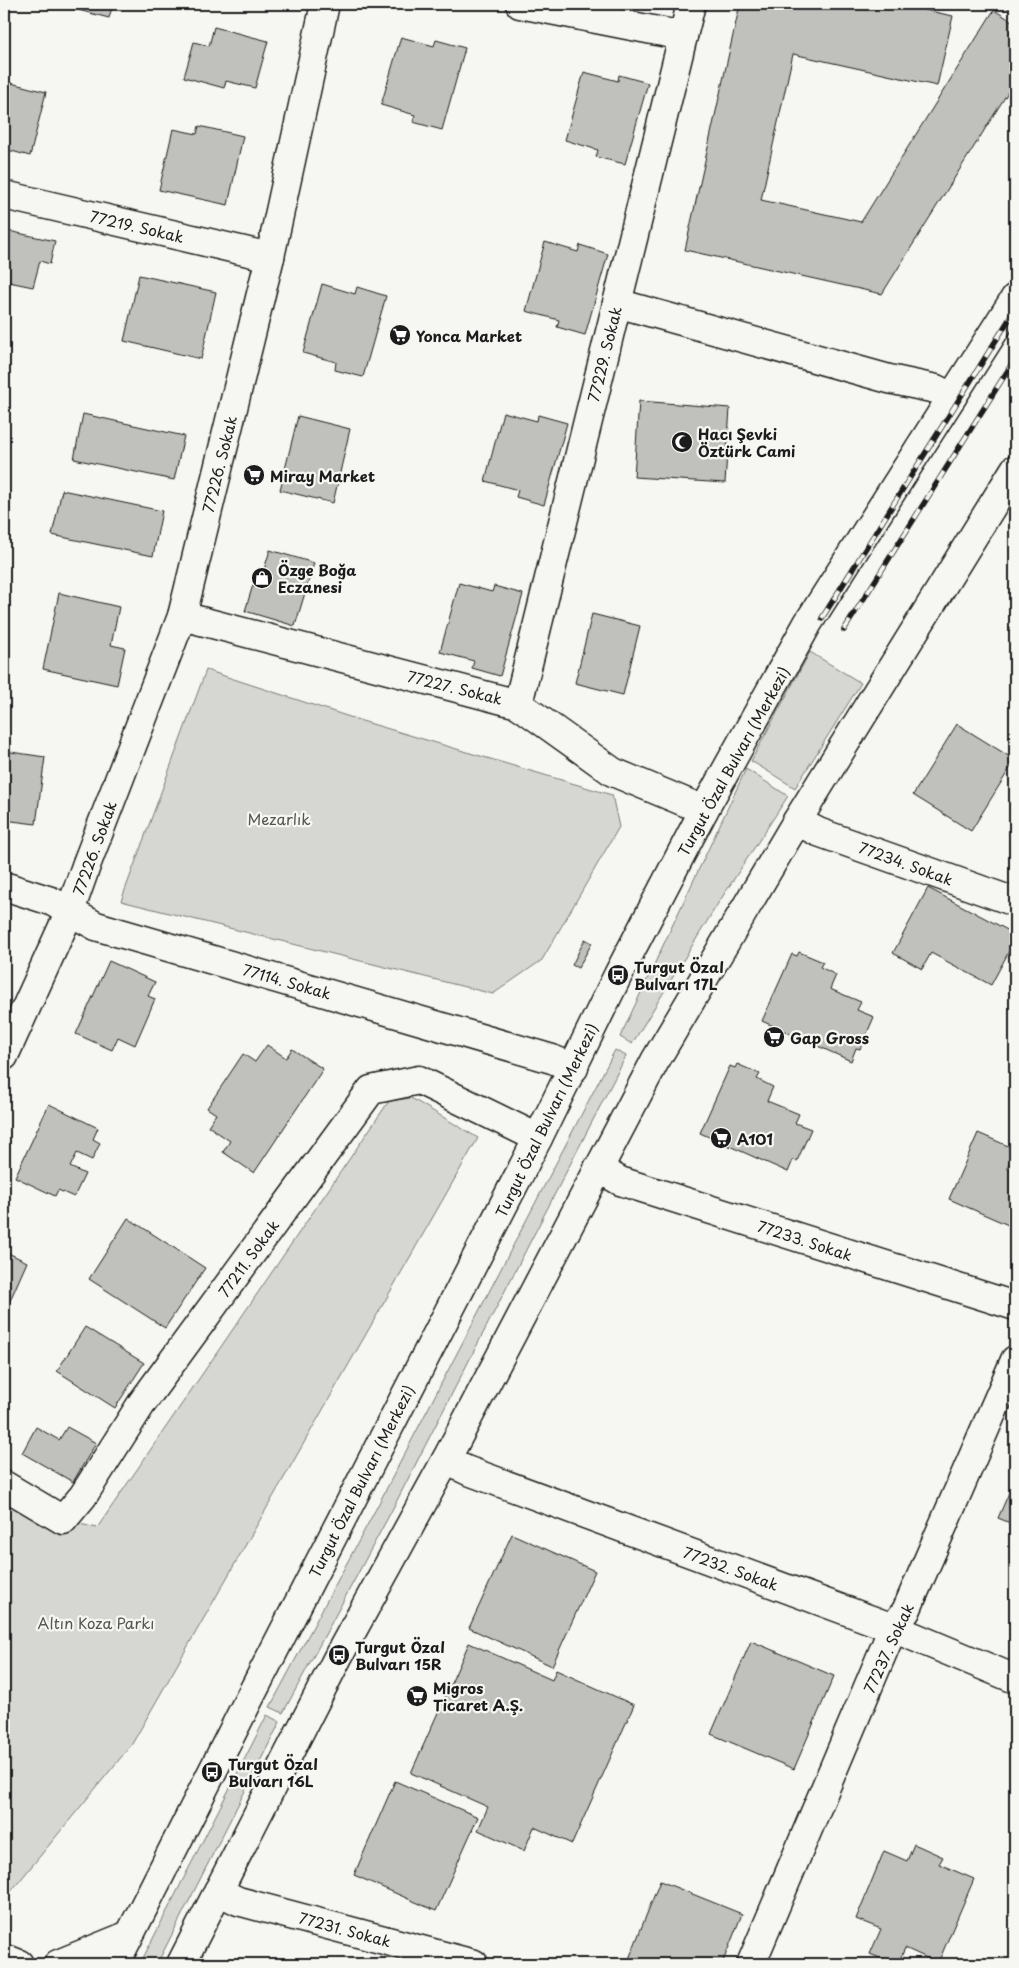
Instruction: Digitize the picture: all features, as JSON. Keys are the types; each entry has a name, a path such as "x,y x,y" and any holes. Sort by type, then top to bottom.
{"street":[{"name":"77226. Sokak","path":"4,1056 70,911 182,616 270,257 325,4"},
{"path":"520,4 683,36"},
{"name":"77229. Sokak","path":"518,704 691,4"},
{"name":"77219. Sokak","path":"4,195 270,257"},
{"name":"Turgut Özal Bulvarı (Merkezi)","path":"114,1964 574,1068 614,982 704,810 808,623 1015,298"},
{"path":"616,303 889,379 936,389 952,398"},
{"path":"181,1964 339,1655 446,1460 655,1061 797,821 1015,469"},
{"name":"77227. Sokak","path":"182,616 518,704 613,772 704,810"},
{"name":"77234. Sokak","path":"797,821 818,832 1015,902"},
{"name":"77114. Sokak","path":"4,886 51,901 96,926 552,1059 574,1068"},
{"name":"77211. Sokak","path":"4,1485 63,1520 83,1496 142,1403 370,1090 418,1080 538,1138"},
{"name":"77233. Sokak","path":"598,1168 620,1181 1015,1306"},
{"name":"77237. Sokak","path":"751,1964 894,1628 906,1611 1015,1360"},
{"name":"77232. Sokak","path":"446,1460 476,1474 894,1628 1015,1679"},
{"name":"77231. Sokak","path":"218,1891 238,1901 474,1964"},
{"path":"58,1964 129,1935"}],"green space":[{"path":"810,652 861,683 795,788 751,761"},
{"name":"Mezarlık","path":"206,670 362,721 612,795 619,827 542,960 493,994 121,901"},
{"path":"746,769 788,796 717,905 632,1044 620,1037"},
{"path":"615,1050 626,1056 392,1510 283,1713 270,1707 379,1503"},
{"name":"Altın Koza Parkı","path":"411,1098 478,1138 132,1744 4,1900 4,1490 63,1520 97,1528 389,1101"},
{"path":"267,1715 280,1722 157,1964 140,1964"}],"building":[{"path":"55,4 113,4 109,18"},
{"path":"740,4 897,4 953,16 937,86 793,54 761,200 861,222 994,10 1015,23 1015,81 882,294 685,250"},
{"path":"1001,4 1015,4 1015,12"},
{"path":"214,27 268,41 255,88 226,81 224,88 184,77 194,42 209,46"},
{"path":"401,37 434,46 436,40 465,48 442,130 413,122 415,115 381,105"},
{"path":"584,72 618,81 619,75 648,83 625,164 596,157 598,150 565,140"},
{"path":"7,82 46,92 30,156 4,149 4,97"},
{"path":"199,126 243,136 228,205 159,190 173,129 197,134"},
{"path":"4,230 55,241 50,264 40,261 33,287 4,281"},
{"path":"545,242 578,252 580,245 608,254 585,335 557,327 559,320 526,311"},
{"path":"139,275 216,292 201,359 124,341"},
{"path":"322,284 355,294 357,287 386,296 363,377 335,370 336,362 303,353"},
{"name":"Hacı Şevki Öztürk Cami","path":"639,401 730,408 725,483 634,477"},
{"path":"503,412 537,421 538,415 567,423 544,505 516,497 518,490 485,481"},
{"path":"83,414 184,436 174,480 74,459"},
{"path":"298,416 350,429 333,503 280,490"},
{"path":"62,490 162,511 153,556 52,535"},
{"path":"270,550 314,563 295,626 245,611 253,585 259,586"},
{"path":"459,583 492,592 494,586 523,594 500,676 472,668 474,661 440,652"},
{"path":"59,593 119,607 111,645 125,648 117,685 43,669"},
{"path":"592,614 640,626 623,695 575,683"},
{"path":"957,724 1015,760 971,831 913,795"},
{"path":"4,751 45,757 36,824 4,820"},
{"path":"928,888 1015,934 1015,940 991,985 931,953 922,969 893,953"},
{"path":"585,939 592,943 578,968 572,965"},
{"path":"799,952 823,962 820,967 836,975 830,989 861,1002 857,1010 874,1017 860,1049 856,1048 851,1061 762,1021 792,954 797,956"},
{"path":"109,961 155,982 148,996 155,999 135,1045 118,1037 112,1050 76,1034"},
{"path":"267,1045 286,1058 292,1049 323,1069 254,1173 223,1152 230,1141 208,1126 216,1114 207,1108 243,1054 255,1062"},
{"path":"737,1064 760,1074 757,1079 773,1087 767,1101 799,1114 795,1123 811,1129 797,1161 793,1160 788,1172 700,1133 730,1066 735,1068"},
{"path":"49,1104 98,1128 93,1139 100,1143 92,1160 77,1153 70,1167 85,1174 74,1197 58,1190 55,1196 15,1177"},
{"path":"978,1133 1015,1149 1007,1168 1015,1171 1015,1228 949,1199"},
{"path":"128,1218 205,1268 165,1328 89,1279"},
{"path":"4,1251 27,1262 4,1314"},
{"path":"85,1327 144,1363 115,1408 57,1371"},
{"path":"36,1427 59,1440 67,1427 96,1443 73,1482 22,1453"},
{"path":"1015,1479 1015,1525 998,1518"},
{"path":"512,1534 595,1571 552,1666 469,1628"},
{"path":"751,1641 834,1676 794,1769 711,1734"},
{"path":"469,1643 552,1680 556,1670 634,1705 572,1844 534,1827 524,1851 478,1830 488,1807 411,1773"},
{"path":"395,1781 478,1817 436,1911 354,1875"},
{"path":"914,1844 943,1857 939,1864 974,1879 938,1963 905,1948 898,1964 894,1964 870,1954 881,1929 856,1919 884,1851 907,1861"},
{"path":"660,1881 742,1914 722,1964 627,1964"}],"railway":[{"path":"822,618 1015,310"},
{"path":"844,630 1015,359"}],"place":[{"name":"Yonca Market","path":"400,335"},
{"name":"Hacı Şevki Öztürk Cami","path":"682,442"},
{"name":"Miray Market","path":"254,475"},
{"name":"Özge Boğa Eczanesi","path":"262,578"},
{"name":"Turgut Özal Bulvarı 17L","path":"618,975"},
{"name":"Gap Gross","path":"774,1037"},
{"name":"A101","path":"721,1138"},
{"name":"Turgut Özal Bulvarı 15R","path":"339,1655"},
{"name":"Migros Ticaret A.Ş.","path":"417,1696"},
{"name":"Turgut Özal Bulvarı 16L","path":"212,1772"}]}
